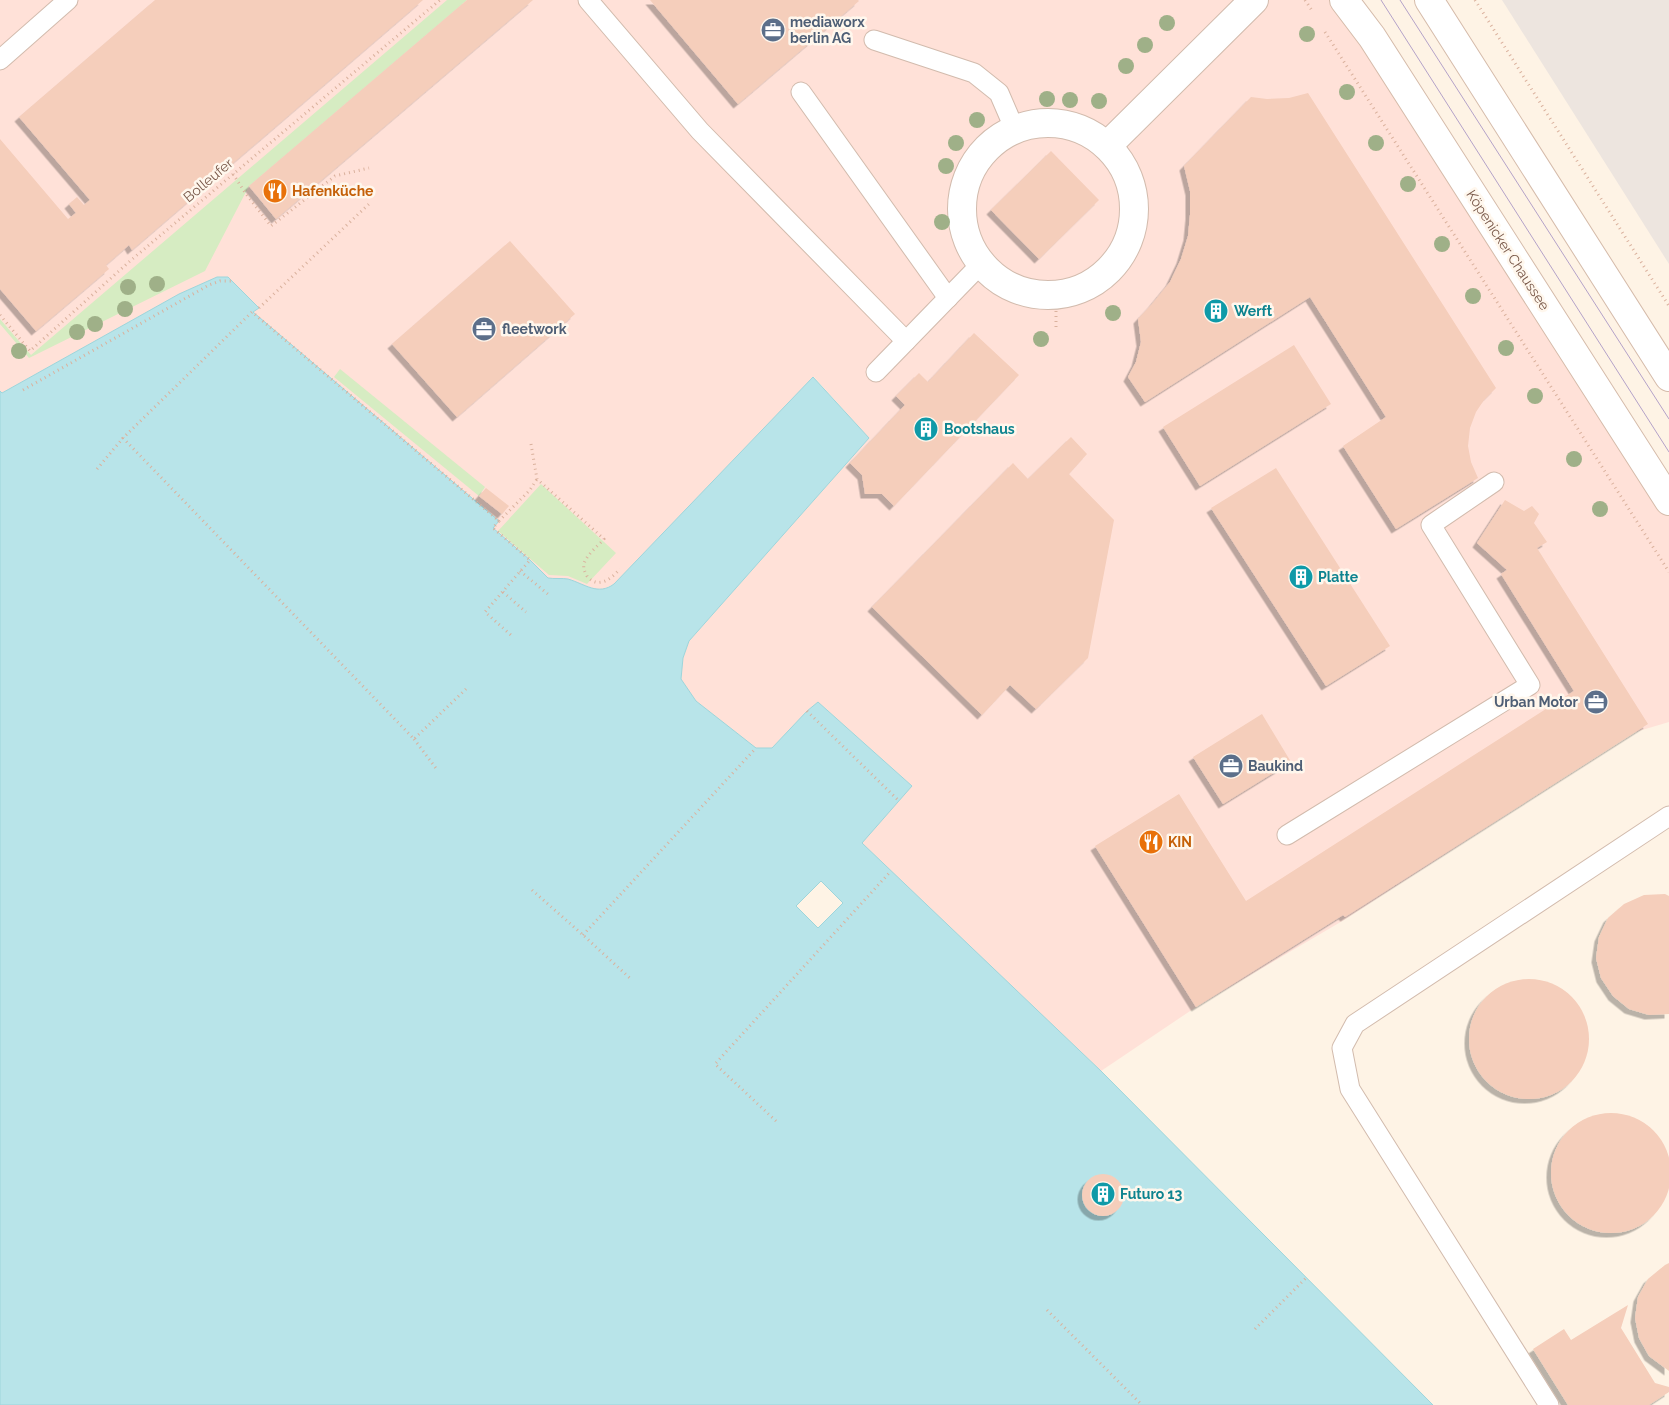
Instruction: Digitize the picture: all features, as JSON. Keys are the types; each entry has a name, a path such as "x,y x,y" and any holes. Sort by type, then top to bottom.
{"main road":[{"path":"1106,146 1254,0"},
{"name":"Köpenicker Chaussee","path":"1344,0 1375,43 1669,501"},
{"path":"1430,0 1669,377"},
{"path":"1039,123 1063,124 1086,132 1106,146 1124,168 1133,195 1134,223 1124,250 1107,273 1083,288 1056,296 1028,294 1002,283 981,264 967,241 961,215 964,188 975,164 992,143 1015,130 1039,123"}],"lane":[{"path":"0,60 68,0"},
{"path":"588,0 700,131 906,341"},
{"path":"874,40 974,73 999,93 1015,130"},
{"path":"801,92 948,298"},
{"path":"876,372 981,264"},
{"path":"1287,834 1530,685 1431,525 1494,482"},
{"path":"1549,1405 1350,1089 1342,1048 1355,1024 1669,816"}],"path":[{"name":"Bolleufer","path":"0,315 30,351 130,261 440,0"},
{"path":"1305,0 1316,17"},
{"path":"1475,0 1669,306"},
{"path":"1321,25 1669,572"},
{"path":"233,174 271,226 335,176 369,168"},
{"path":"259,308 369,204"},
{"path":"23,390 209,285 220,281 232,281"},
{"path":"1056,296 1056,327"},
{"path":"97,468 124,438 252,312 499,521"},
{"path":"124,438 414,739 438,771"},
{"path":"531,444 537,480 604,539 584,564 584,571 590,579 597,582 610,580 620,568"},
{"path":"512,636 485,612 530,560 493,528 530,490 537,480"},
{"path":"520,571 549,595"},
{"path":"503,592 526,612"},
{"path":"414,739 466,689"},
{"path":"807,711 899,801"},
{"path":"583,934 756,748"},
{"path":"776,1121 715,1064 891,871"},
{"path":"532,890 632,980"},
{"path":"1255,1329 1306,1278"},
{"path":"1047,1310 1142,1405"}],"shaded area":[{"path":"0,0 1344,0 1669,501 1669,722 1632,733 1344,920 1196,1007 1101,1071 861,843 911,785 818,702 772,748 756,748 696,701 681,679 683,658 689,641 869,438 814,377 614,584 604,589 594,589 567,579 548,578 493,528 498,521 252,312 259,308 228,277 217,277 179,294 2,393 0,391"},
{"path":"1502,0 1669,0 1669,264"}],"green space":[{"path":"447,0 467,0 249,186 205,271 29,358 0,324 0,319 31,355"},
{"path":"340,369 485,487 479,496 334,377"},
{"path":"541,484 616,553 587,584 568,576 549,575 498,531"}],"water":[{"path":"217,277 228,277 259,308 253,312 499,521 493,528 548,578 568,579 597,589 614,584 813,377 869,438 689,641 683,658 681,679 696,701 756,748 772,748 818,702 912,786 862,843 1101,1071 1433,1405 0,1405 0,391 2,393 179,294","holes":["821,881 843,903 818,928 796,906"]}],"building":[{"path":"155,0 423,0 132,250 129,245 106,265 109,269 36,331 0,289 0,139 68,219 76,213 69,204 77,197 84,205 90,200 19,117"},
{"path":"467,0 533,0 276,219 249,186"},
{"path":"650,0 858,0 859,1 738,104"},
{"name":"Werft","path":"1308,93 1496,388 1484,400 1476,412 1470,428 1468,446 1471,462 1478,478 1396,529 1343,446 1386,417 1310,297 1145,402 1128,377 1136,362 1141,342 1138,319 1170,282 1181,259 1188,236 1190,191 1184,166 1251,97 1267,99 1289,98"},
{"path":"1051,151 1099,200 1039,259 991,210"},
{"path":"510,241 575,314 457,417 392,344"},
{"name":"Bootshaus","path":"974,333 1019,375 894,506 882,494 865,494 862,475 850,463 905,405 896,396 919,373 928,382"},
{"path":"1294,345 1331,404 1200,486 1163,427"},
{"path":"1071,437 1087,454 1069,474 1114,520 1088,658 1036,709 1010,685 982,715 872,607 1013,463 1028,479"},
{"name":"Platte","path":"1276,468 1390,646 1326,686 1211,508"},
{"path":"486,488 509,506 502,514 479,496"},
{"path":"1505,500 1524,511 1532,506 1539,514 1534,523 1547,542 1537,548 1648,724 1345,917 1343,915 1196,1007 1095,846 1179,794 1246,901 1574,691 1501,574 1507,570 1477,543"},
{"path":"1262,714 1291,762 1223,804 1193,757"},
{"path":"1665,894 1669,896 1669,1014 1649,1015 1629,1009 1613,996 1601,978 1596,958 1599,937 1608,918 1624,904 1644,895"},
{"path":"1529,979 1541,980 1552,984 1562,989 1571,997 1579,1006 1584,1016 1588,1027 1588,1051 1584,1062 1579,1072 1571,1081 1562,1089 1552,1094 1541,1098 1529,1099 1517,1098 1506,1094 1496,1089 1487,1081 1479,1072 1474,1062 1470,1051 1469,1039 1470,1027 1474,1016 1479,1006 1487,997 1496,989 1506,984 1517,980"},
{"path":"1611,1113 1623,1114 1634,1118 1644,1123 1653,1131 1661,1140 1666,1150 1670,1161 1670,1185 1666,1196 1661,1206 1653,1215 1644,1223 1634,1228 1623,1232 1611,1233 1599,1232 1588,1228 1578,1223 1569,1215 1561,1206 1556,1196 1552,1185 1551,1173 1552,1161 1556,1150 1561,1140 1569,1131 1578,1123 1588,1118 1599,1114"},
{"name":"Futuro 13","path":"1103,1174 1118,1180 1124,1195 1118,1210 1103,1216 1088,1210 1082,1195 1088,1180"},
{"path":"1669,1263 1669,1371 1649,1356 1639,1338 1635,1318 1638,1297 1648,1279"},
{"path":"1628,1305 1621,1328 1655,1383 1669,1387 1669,1392 1649,1405 1568,1405 1533,1349 1564,1329 1571,1340"}],"tram line":[{"path":"1381,0 1669,452"},
{"path":"1400,0 1669,419"}],"place":[{"name":"mediaworx berlin AG","path":"773,30"},
{"name":"Hafenküche","path":"275,191"},
{"name":"Werft","path":"1216,311"},
{"name":"fleetwork","path":"484,329"},
{"name":"Bootshaus","path":"926,429"},
{"name":"Platte","path":"1301,577"},
{"name":"Urban Motor","path":"1596,702"},
{"name":"Baukind","path":"1231,766"},
{"name":"KIN","path":"1151,842"},
{"name":"Futuro 13","path":"1103,1194"}]}
